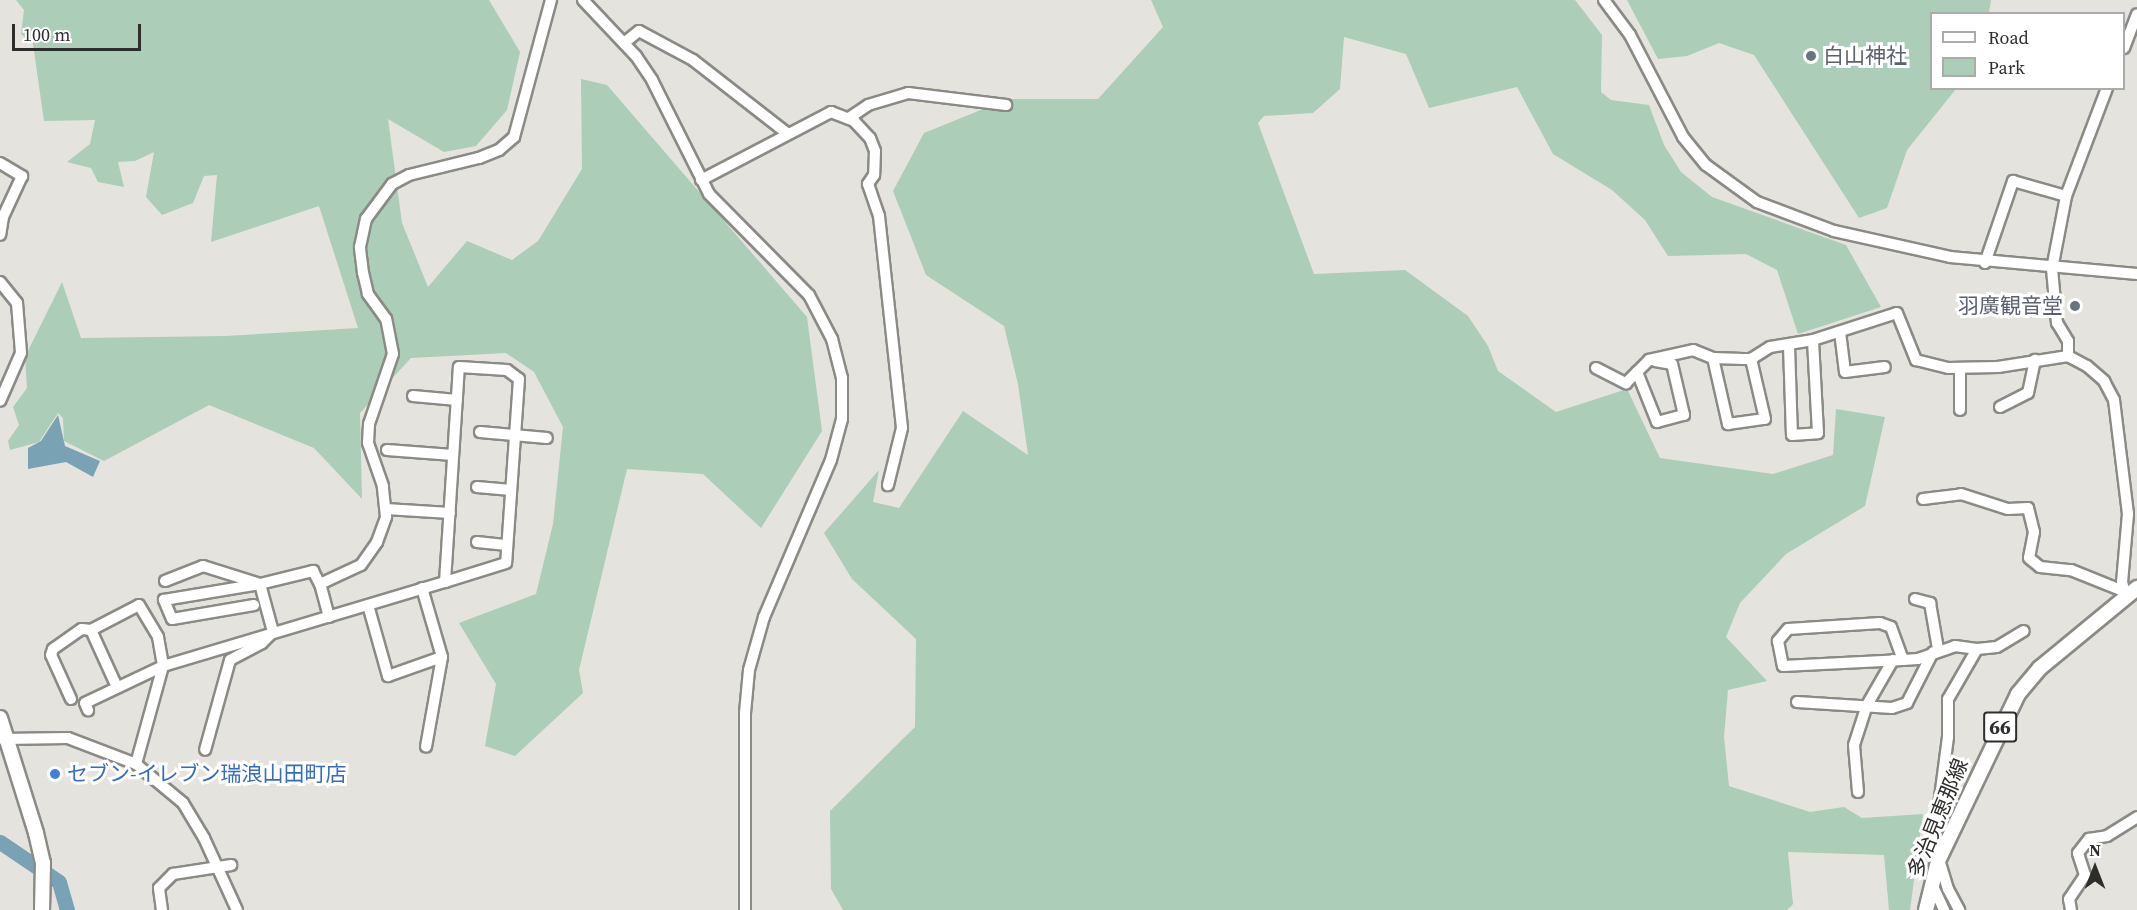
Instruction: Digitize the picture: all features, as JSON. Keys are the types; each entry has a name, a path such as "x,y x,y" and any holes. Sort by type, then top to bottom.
{"main road":[{"name":"多治見恵那線","path":"1926,910 1938,861 2018,694 2040,668 2132,593"},
{"path":"0,718 3,738 43,870 42,910"}],"street":[{"path":"320,584 361,566 377,542 386,509 383,486 368,443 369,424 393,354 386,318 368,294 363,273 360,247 366,219 392,184 408,175 479,158 499,150 514,137 551,0"},
{"path":"583,0 624,43 661,96 701,180 737,225 809,296 832,339 843,384 842,419 831,460 764,617 749,670 745,713 745,910"},
{"path":"1605,0 1630,34 1683,137 1727,183 1757,202 1813,224 1915,251 1985,263 2137,274"},
{"path":"2125,45 2137,14"},
{"path":"624,43 639,30 693,60 788,134"},
{"path":"2068,356 2068,340 2057,323 2052,269 2067,196 2107,90"},
{"path":"849,118 868,105 908,93 1006,105"},
{"path":"701,180 831,112 849,118 874,145 874,175 868,184 879,216 898,370 902,428 888,485"},
{"path":"0,163 22,176 3,217 0,235"},
{"path":"1985,263 2013,181 2067,196"},
{"path":"0,282 17,303 21,353 0,401"},
{"path":"1596,368 1626,383 1649,360 1693,350 1713,358 1751,359 1770,347 1789,346 1813,340 1896,313 1916,360 1960,368 2068,356 2087,366 2104,381 2114,400 2128,514 2132,593 2071,570 2040,567 2034,563 2028,549 2034,532 2028,508 2008,509 1961,494 1923,499"},
{"path":"1840,332 1845,372 1885,367"},
{"path":"1789,346 1792,435 1818,433 1813,340"},
{"path":"1713,358 1728,424 1765,419 1751,359"},
{"path":"1637,372 1657,422 1684,415 1672,364 1649,360"},
{"path":"2000,407 2028,393 2035,360"},
{"path":"88,710 85,703 163,666 273,632 329,617 422,588 445,582 506,563 519,379 507,370 459,367 445,582"},
{"path":"1960,368 1960,410"},
{"path":"413,396 457,400"},
{"path":"480,432 547,438"},
{"path":"387,450 453,455"},
{"path":"477,488 511,490"},
{"path":"386,509 450,513"},
{"path":"477,542 507,545"},
{"path":"165,581 203,566 260,584"},
{"path":"254,605 172,619 164,600 260,584 313,571 320,584 329,617"},
{"path":"260,584 273,632"},
{"path":"422,588 442,657 426,747"},
{"path":"1797,702 1892,708 1907,703 1936,651 1930,603 1915,599"},
{"path":"71,699 51,655 53,649 82,629 91,630 140,605 158,638 163,666 136,765"},
{"path":"368,605 388,676 442,657"},
{"path":"1858,792 1854,745 1867,705 1898,660 1891,627 1880,623 1788,629 1778,641 1783,666 1898,660 1954,646 1977,649 1997,647 2024,631"},
{"path":"91,630 117,687"},
{"path":"205,750 230,660 262,643 273,632"},
{"path":"1959,910 1938,861 1934,843 1948,737 1948,699 1977,649"},
{"path":"3,738 68,738 136,765 183,803 218,867 237,910"},
{"path":"2071,910 2069,898 2085,874 2078,853 2089,839 2107,836 2137,817"},
{"path":"162,910 159,888 163,881 172,874 231,865"},
{"path":"1932,884 1944,910"}],"green space":[{"path":"16,0 489,0 520,52 507,110 476,146 444,152 388,119 402,223 428,287 467,241 512,260 538,241 582,169 581,79 607,85 807,317 822,431 761,528 703,474 627,469 579,670 583,693 515,756 485,746 496,684 459,623 536,594 553,524 563,427 534,372 506,353 411,358 360,413 362,499 314,448 209,405 104,461 64,441 63,418 58,413 39,442 10,450 8,441 19,425 13,407 27,388 25,357 62,282 81,338 225,336 358,328 319,206 211,242 217,175 204,176 193,203 162,215 146,197 154,152 135,161 118,162 124,187 98,182 91,168 67,162 90,144 95,120 44,121 33,44 21,34 24,10"},
{"path":"1151,0 1575,0 1602,35 1601,92 1611,100 1649,105 1664,145 1681,172 1712,197 1846,245 1881,307 1798,334 1777,270 1746,254 1668,256 1645,220 1612,190 1553,154 1517,87 1429,108 1406,54 1344,37 1340,89 1313,113 1264,116 1258,123 1314,274 1405,270 1468,316 1488,346 1498,371 1556,412 1627,389 1660,458 1773,474 1833,455 1836,409 1885,417 1865,506 1786,554 1740,603 1726,637 1767,681 1728,690 1724,737 1729,786 1810,812 1844,807 1862,818 1923,814 1910,910 1889,910 1884,855 1788,852 1793,904 1787,910 843,910 831,889 830,811 915,727 916,639 852,579 824,533 879,470 873,502 899,508 963,411 1028,455 1018,384 1004,326 926,275 893,191 924,133 1008,99 1098,99 1163,27"},
{"path":"1627,0 1991,0 1989,12 1930,12 1930,90 1955,90 1907,150 1887,208 1859,218 1754,55 1719,43 1687,56 1658,59"}],"water":[{"path":"58,415 65,446 100,461 93,477 66,462 28,469 28,448 41,441"}],"waterway":[{"path":"0,842 59,882 67,910"}],"place":[{"name":"白山神社","path":"1811,56"},
{"name":"羽廣観音堂","path":"2075,306"},
{"name":"セブン-イレブン瑞浪山田町店","path":"55,774"}]}
